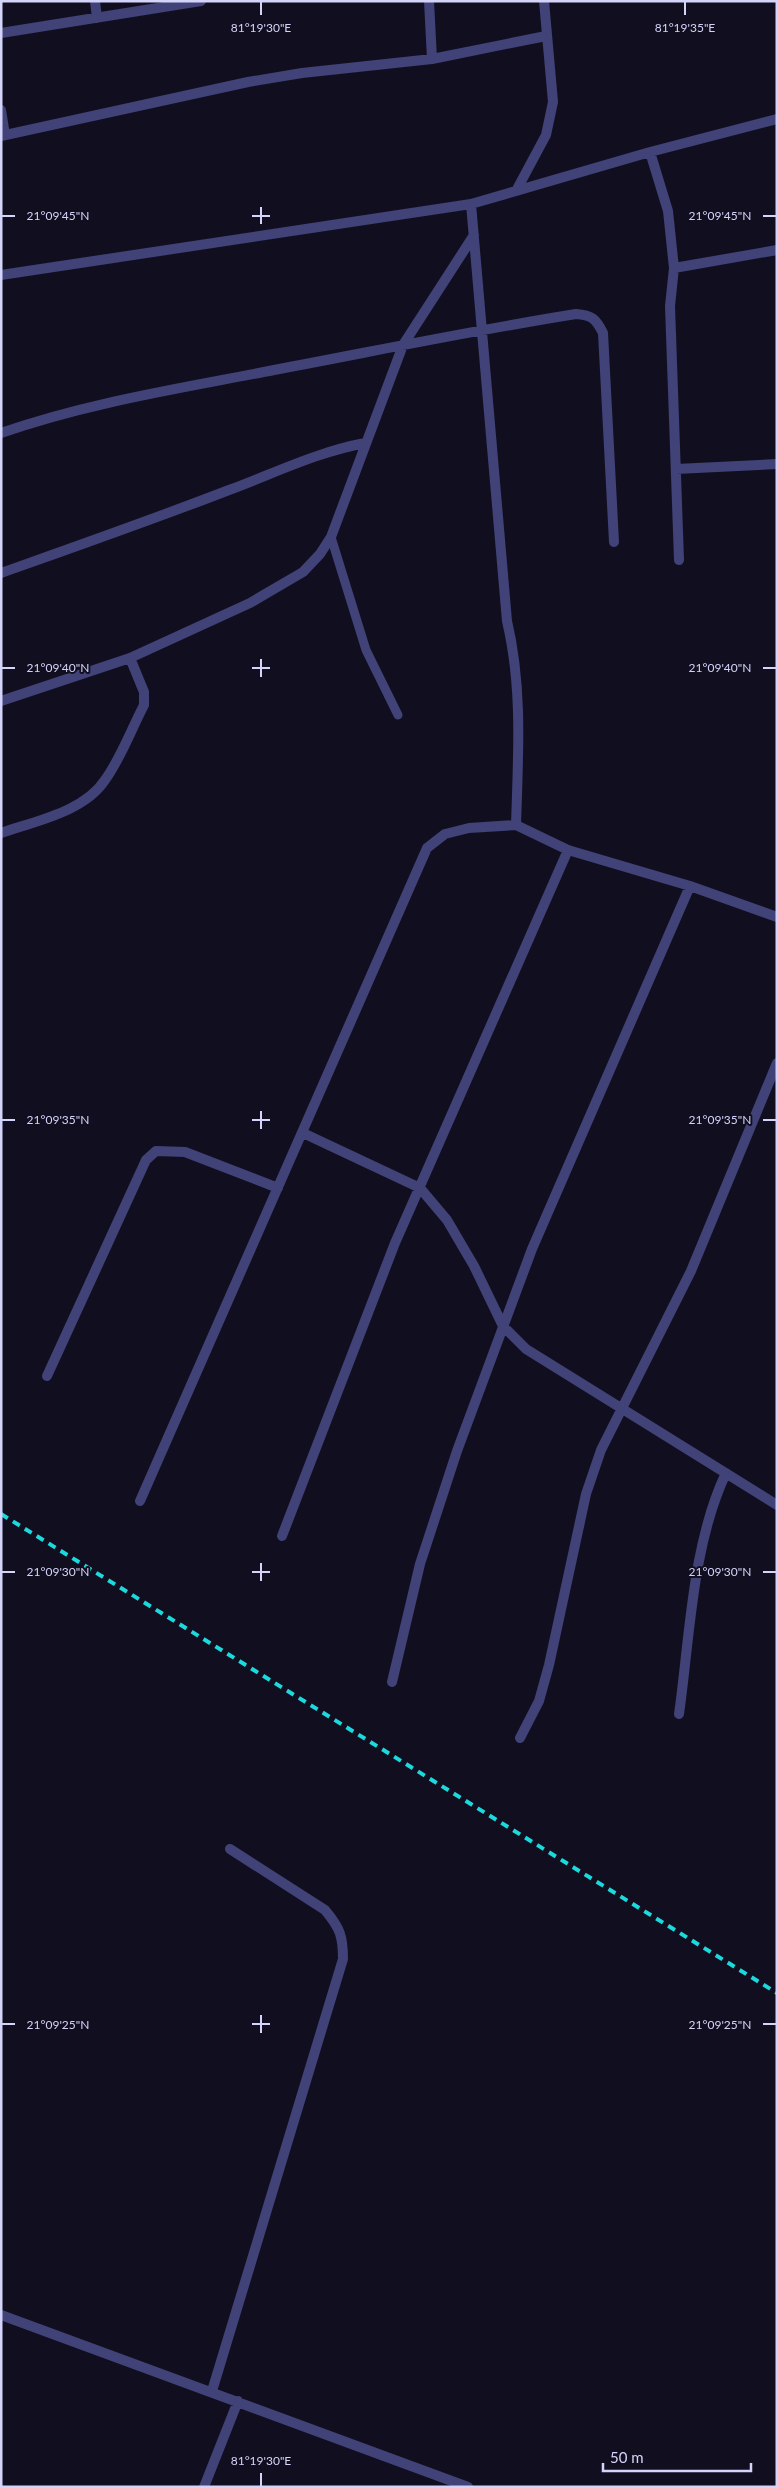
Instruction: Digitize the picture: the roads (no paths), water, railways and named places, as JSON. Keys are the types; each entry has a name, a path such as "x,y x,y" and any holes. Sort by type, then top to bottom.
{"street":[{"path":"95,1 97,18"},
{"path":"1,33 201,1"},
{"path":"429,1 432,59"},
{"path":"516,191 546,135 553,102 544,1"},
{"path":"1,110 3,136 248,82 302,73 432,59 546,36"},
{"path":"1,275 471,204 650,152 777,119"},
{"path":"650,152 668,211 674,268 670,306 679,560"},
{"path":"471,204 507,621 516,675 520,735 516,825"},
{"path":"1,702 130,658 250,603 303,572 320,554 331,537 403,345 474,234"},
{"path":"674,268 777,250"},
{"path":"1,433 78,410 483,328 576,314 590,315 597,320 604,333 614,542"},
{"path":"1,573 142,523 318,455 365,443"},
{"path":"676,469 777,464"},
{"path":"1,833 71,808 90,796 105,781 144,705 144,692 130,658"},
{"path":"140,1501 427,848 445,834 469,828 516,825 568,850 690,886 777,917"},
{"path":"282,1536 395,1243 568,850"},
{"path":"392,1682 420,1564 457,1451 503,1326 539,1232 690,886"},
{"path":"520,1738 539,1701 549,1665 586,1494 601,1450 691,1271 777,1063"},
{"path":"303,1133 420,1188 446,1220 474,1266 503,1326 526,1350 777,1505"},
{"path":"47,1376 146,1160 156,1151 185,1152 278,1188"},
{"path":"679,1714 701,1551 708,1517 726,1473"},
{"path":"212,2391 343,1958 343,1938 336,1923 325,1910 230,1849"},
{"path":"1,2314 468,2487"},
{"path":"204,2487 238,2401"}],"lane":[{"path":"331,537 366,650 398,715"}],"railway":[{"path":"1,1514 777,1993"}]}
